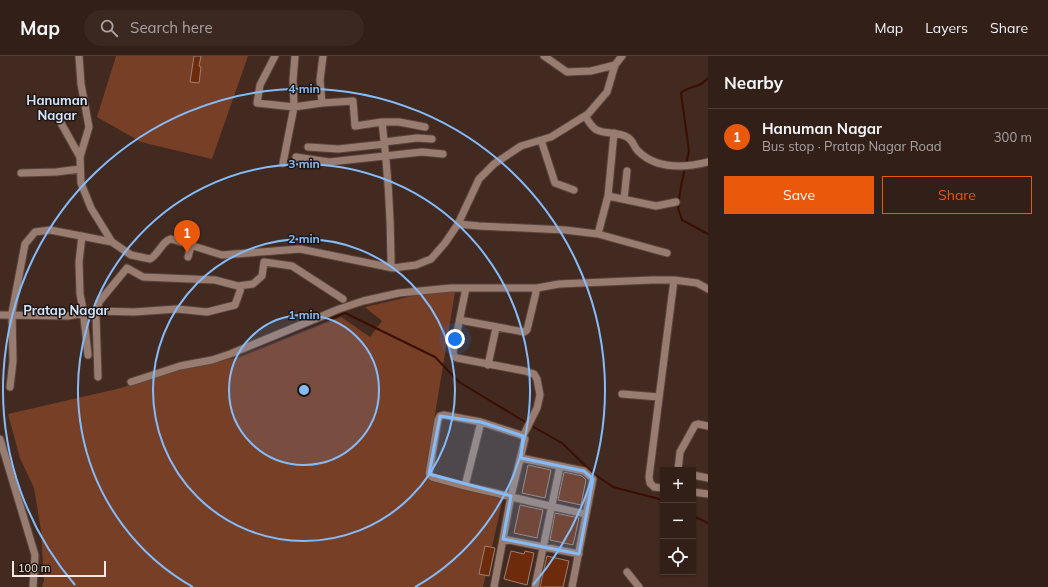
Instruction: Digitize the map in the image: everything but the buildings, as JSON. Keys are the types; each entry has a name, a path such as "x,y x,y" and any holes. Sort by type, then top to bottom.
{"street":[{"path":"79,56 81,84 89,128 80,156 81,183 91,208 112,242"},
{"path":"275,56 260,85 257,103 294,107 354,101 356,126 382,122 399,122 425,127"},
{"path":"283,163 294,107 293,80 295,56"},
{"path":"322,103 320,80 323,56"},
{"path":"544,56 567,72 591,71 615,64"},
{"path":"10,387 13,361 12,316 25,244 35,232 50,230 112,242 131,255 144,259 150,259 156,256 168,240 171,239 222,255 300,249 391,267 416,265 431,259 444,243 458,224 479,179 494,164 522,146 551,137 585,116 607,92 615,64 622,56"},
{"path":"585,116 597,130 626,136 632,141 637,150 649,159 669,166 687,166 708,162"},
{"path":"382,122 391,224 391,267"},
{"path":"60,123 80,156"},
{"path":"598,234 608,196 614,133"},
{"path":"308,147 338,149 417,138 432,139"},
{"path":"541,140 555,183 574,190"},
{"path":"296,157 329,162 422,152 443,154"},
{"path":"21,173 56,172 80,169"},
{"path":"624,199 627,171"},
{"path":"608,196 656,206 676,202"},
{"path":"458,224 565,230 598,234 667,253"},
{"path":"82,236 80,294 84,313 88,355"},
{"path":"188,257 192,246"},
{"path":"98,377 96,316 99,302 127,268 143,277 215,280 241,286 253,284 262,276 264,262 279,264 292,266 343,299"},
{"path":"660,488 654,487 650,483 649,477 674,280"},
{"path":"131,382 180,366 212,360 363,301 399,293 466,288 537,288 559,284 674,280 697,282 708,289"},
{"path":"0,315 68,316 97,311 134,312 177,309 207,312 235,305 241,286"},
{"path":"466,288 453,352 454,356 488,365 525,371 534,374 537,379 540,395 534,414 525,434 521,458 511,496 495,587"},
{"path":"465,321 524,332 527,330 537,288"},
{"path":"488,365 496,328"},
{"path":"622,394 659,398"},
{"path":"525,434 481,422 444,415 440,416 438,420 429,474 432,477 465,486 586,514"},
{"path":"465,486 481,422"},
{"path":"678,467 680,452 695,425 698,424 708,426"},
{"path":"0,439 35,555 33,587"},
{"path":"521,458 584,471 593,479 572,587"},
{"path":"535,587 560,466"},
{"path":"696,476 708,478"},
{"path":"696,492 708,494"},
{"path":"503,539 578,554"},
{"path":"627,572 639,587"}],"highlighted area":[{"path":"440,416 481,422 523,436 521,458 584,471 593,479 579,554 503,539 511,496 429,474"}],"shaded area":[{"path":"116,56 248,56 212,159 141,142 97,117"},
{"path":"456,286 425,476 503,498 483,587 42,587 44,581 41,530 34,488 20,458 8,414 117,389 193,366 240,357 341,317 370,337 382,321 365,307"}],"waterway":[{"path":"708,78 701,84 681,93 689,151 681,186 678,208 682,220 708,234"},
{"path":"240,354 345,313 435,357 459,382 527,423"},
{"path":"530,425 562,443 594,474 613,487 660,499"},
{"path":"696,517 708,523"}],"place":[{"name":"Hanuman Nagar","path":"187,253"}],"district":[{"name":"Hanuman Nagar","path":"57,108"},
{"name":"Pratap Nagar","path":"66,310"}]}
